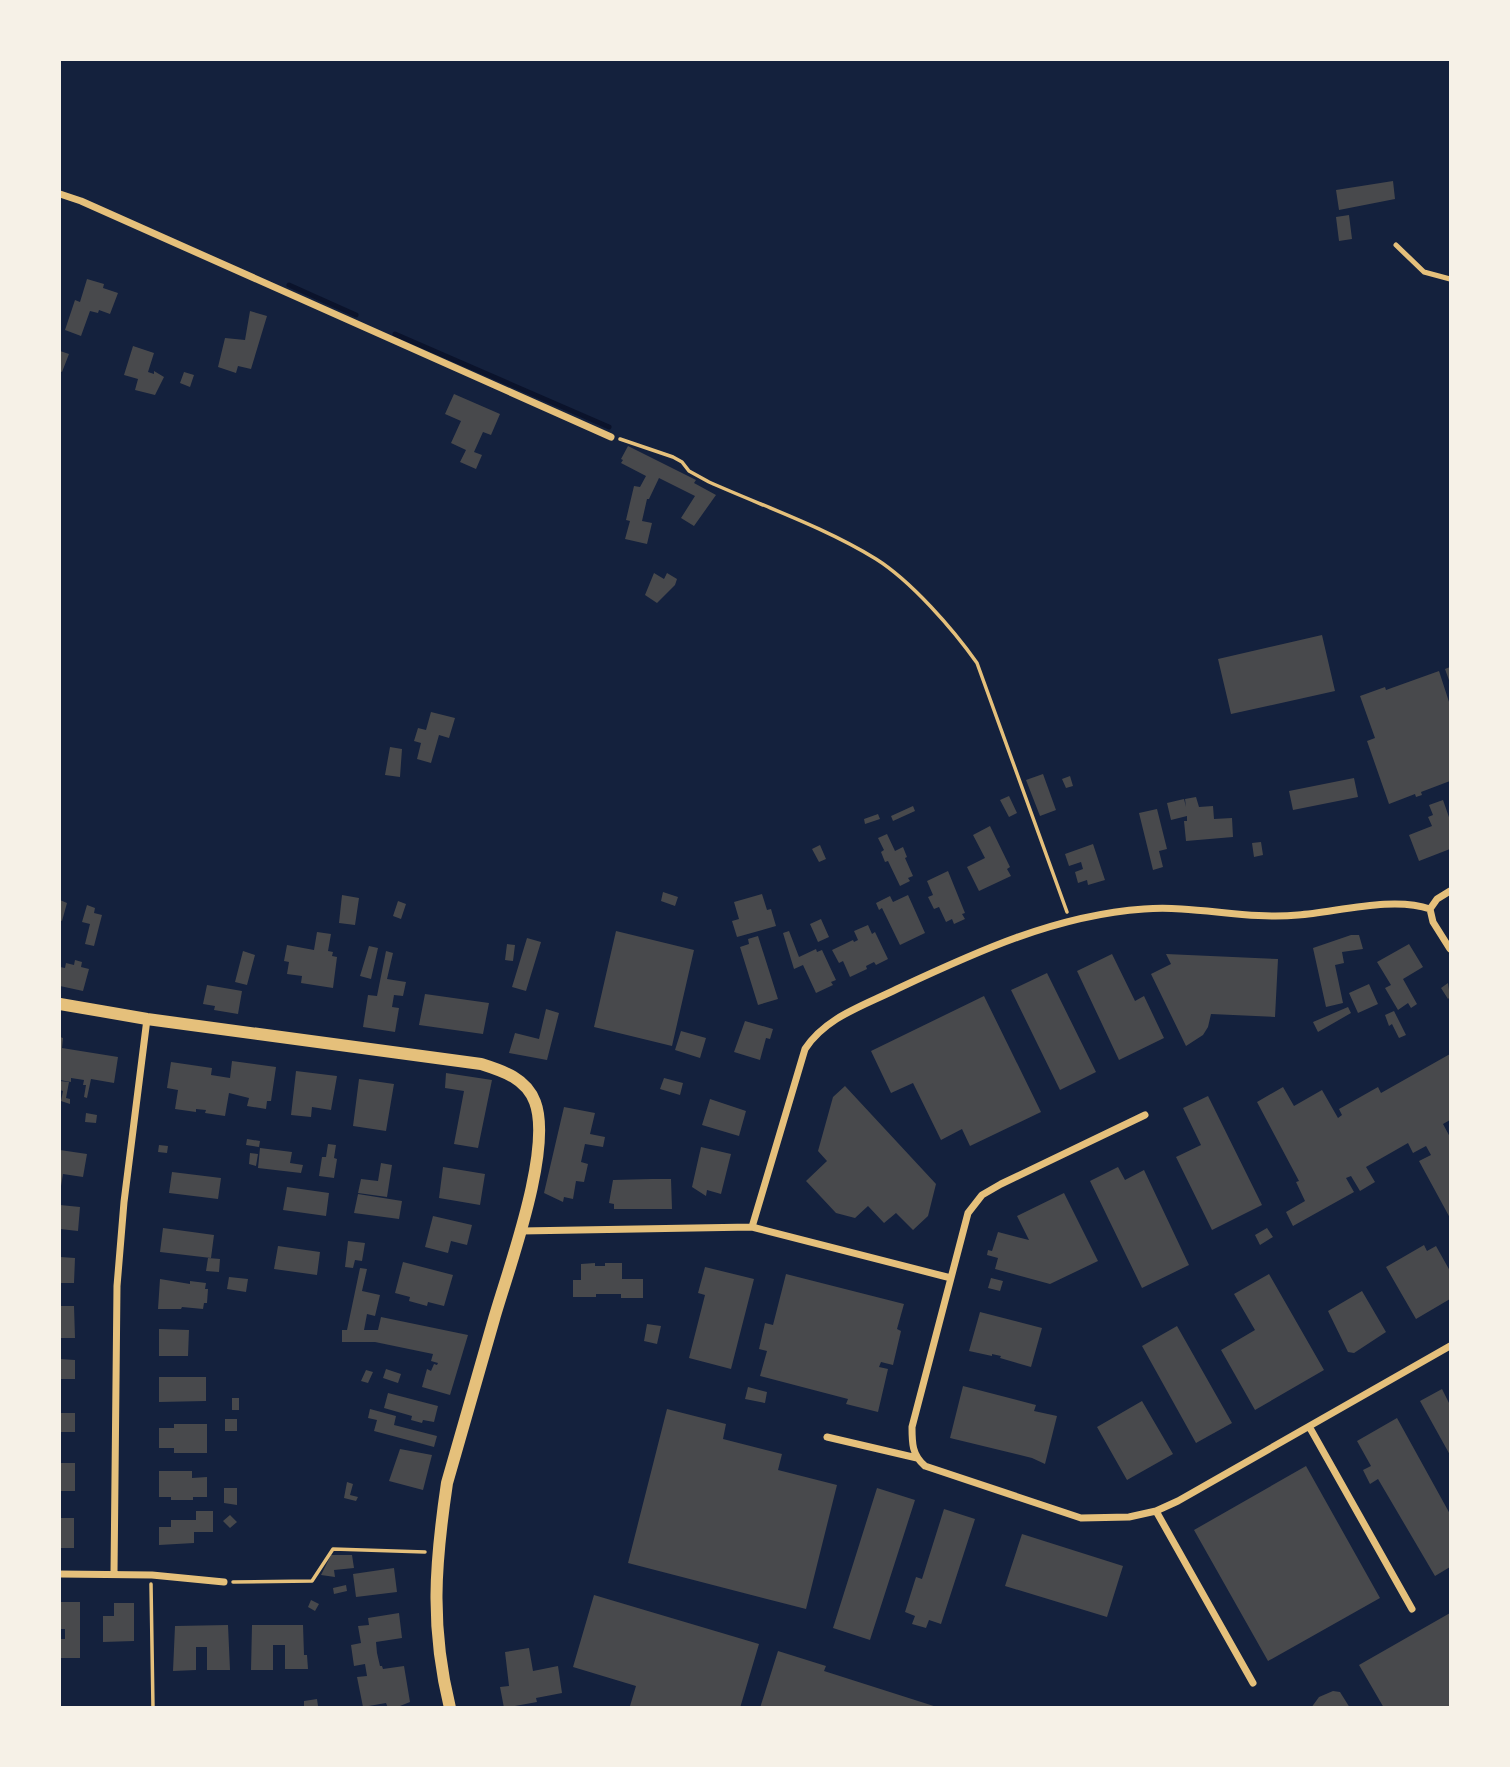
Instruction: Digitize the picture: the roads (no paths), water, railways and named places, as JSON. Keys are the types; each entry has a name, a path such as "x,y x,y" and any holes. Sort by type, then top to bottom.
{"street":[{"path":"60,194 611,437"},
{"path":"1451,891 1437,899 1430,909 1433,922 1451,949"},
{"path":"752,1227 805,1049 816,1033 831,1021 999,944 1070,920 1118,911 1147,909 1296,916 1417,904 1430,909"},
{"path":"60,1004 147,1019 477,1063 507,1073 524,1084 534,1101 539,1119 533,1179 521,1231 447,1483 437,1554 435,1599 438,1643 450,1707"},
{"path":"114,1574 117,1286 124,1202 147,1019"},
{"path":"1145,1115 982,1195 968,1213 912,1427 912,1443 917,1458 925,1466 1081,1518 1129,1517 1156,1511 1451,1346"},
{"path":"521,1231 752,1227 951,1278"},
{"path":"1310,1427 1412,1609"},
{"path":"827,1437 917,1458"},
{"path":"1156,1511 1253,1683"},
{"path":"60,1574 152,1575 224,1582"}],"lane":[{"path":"1396,245 1424,272 1451,279"}],"waterway":[{"path":"289,285 356,315"},
{"path":"395,334 609,427"}]}
